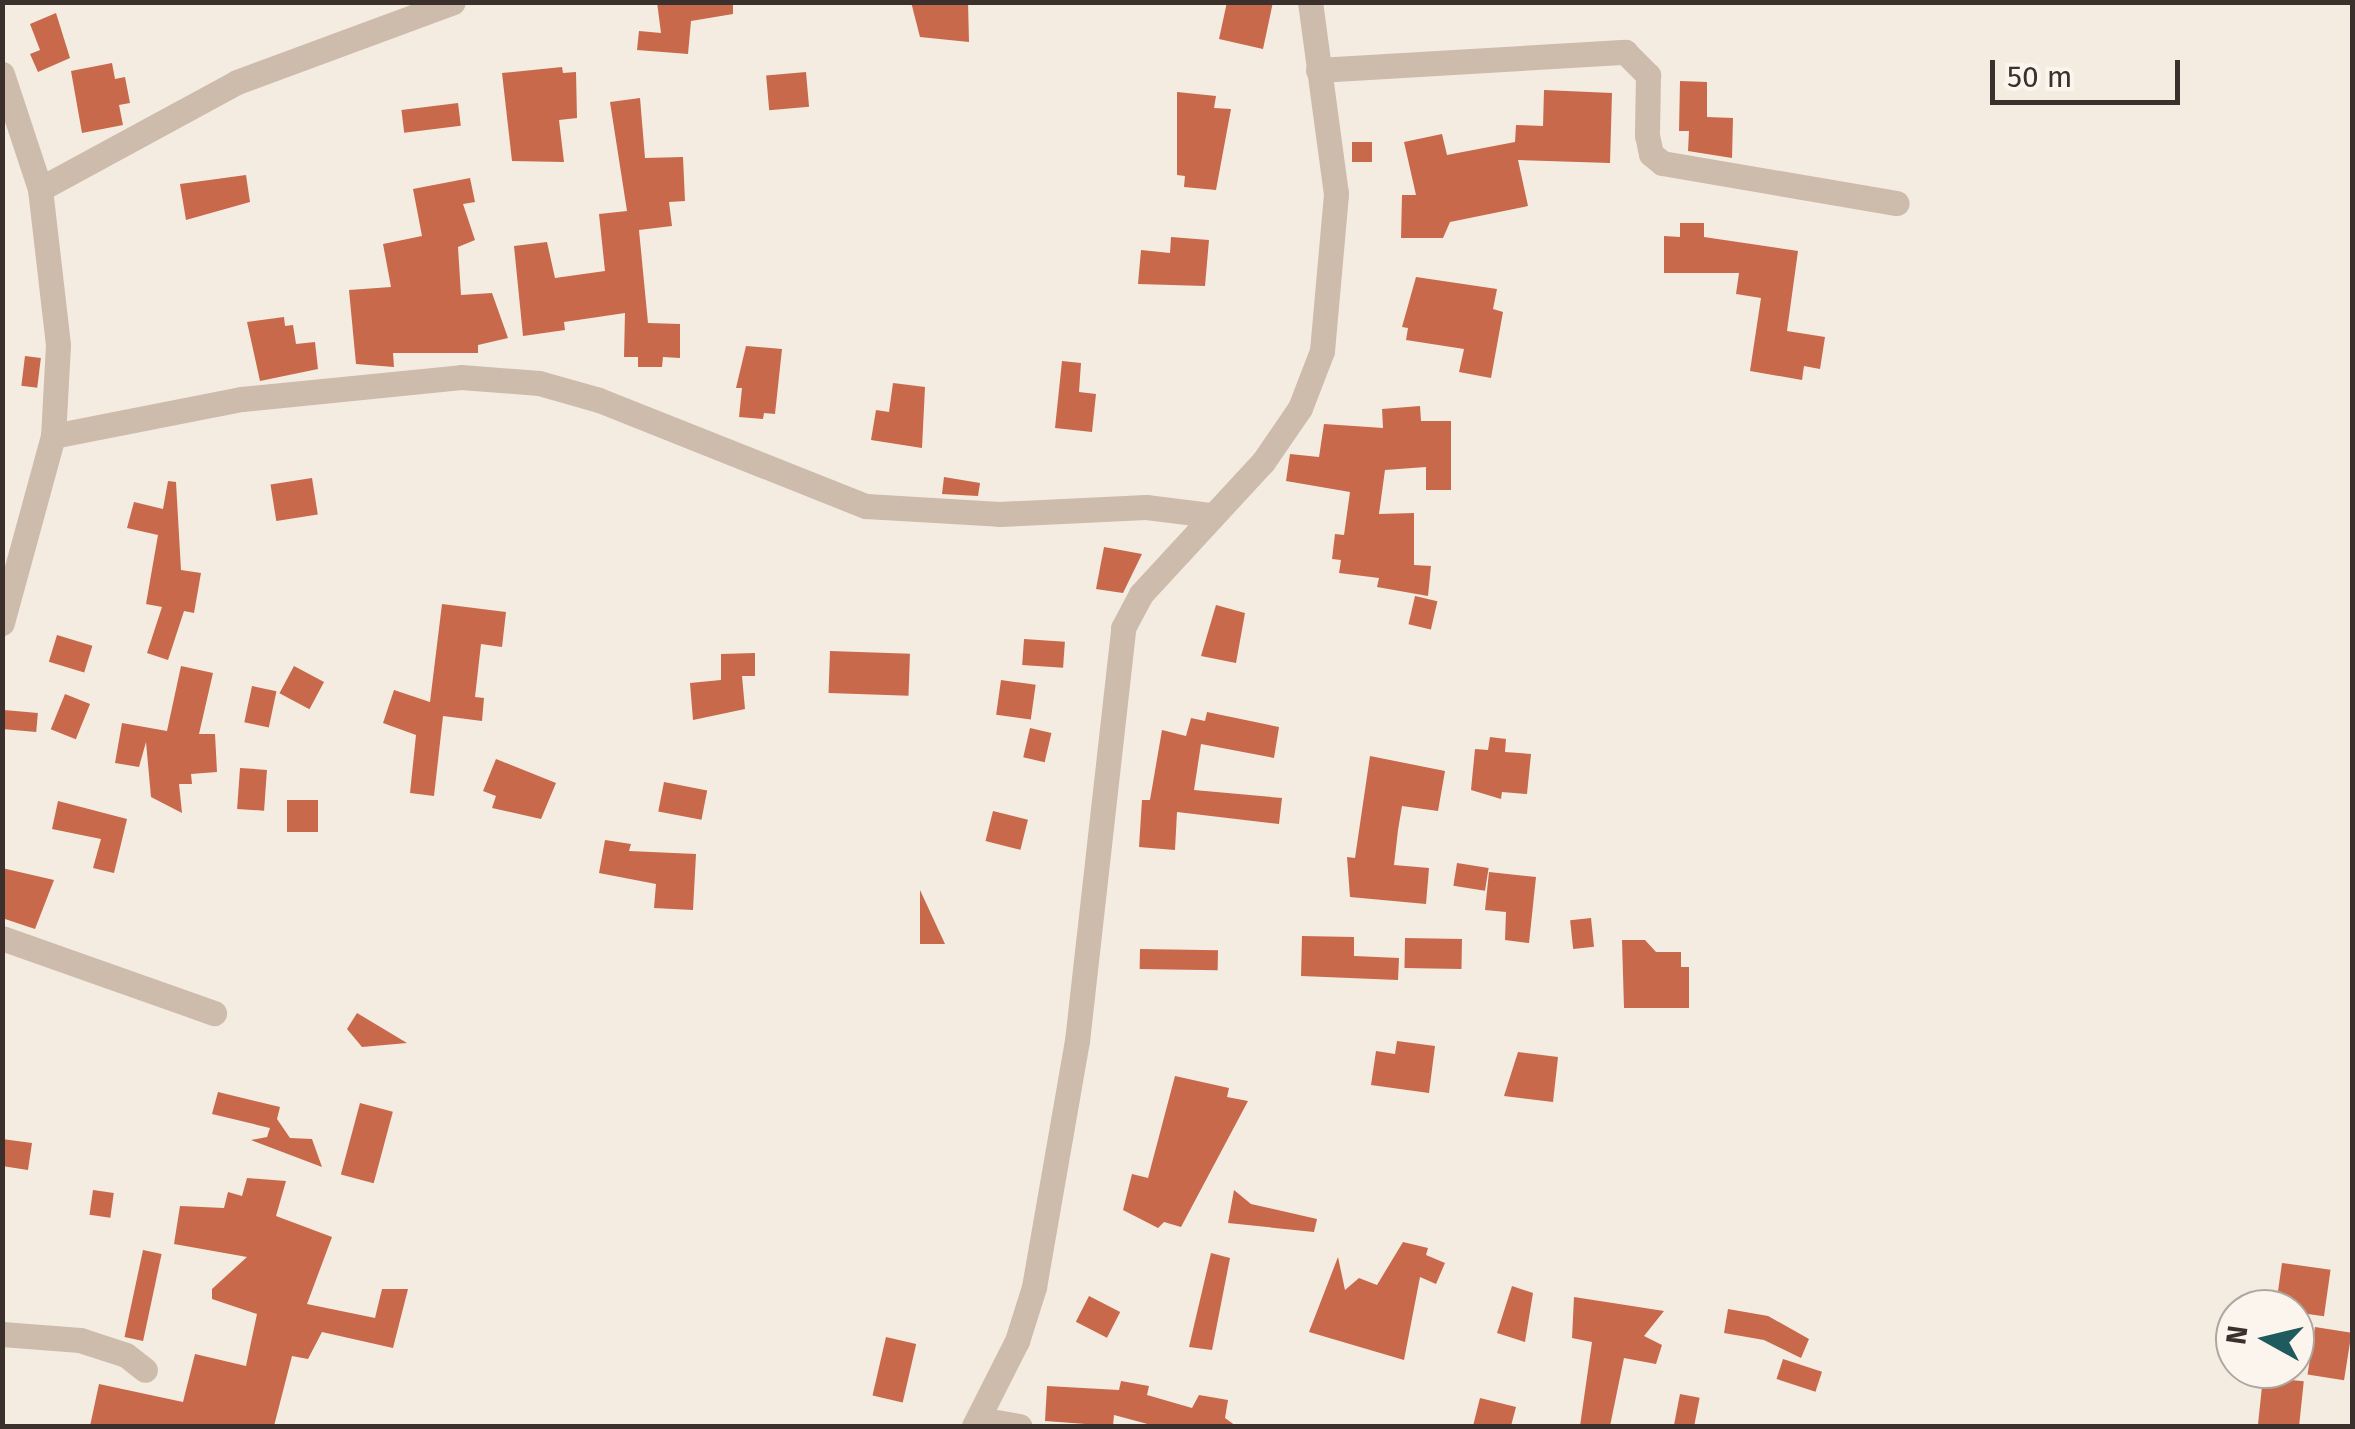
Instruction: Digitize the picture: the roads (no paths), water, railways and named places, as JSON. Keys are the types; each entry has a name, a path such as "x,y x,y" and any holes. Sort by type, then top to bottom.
{"street":[{"path":"40,189 237,82 453,2"},
{"path":"1020,1426 977,1423 1034,1287 1076,1041 1123,628 1142,594 1210,515 1263,462 1291,421 1322,351 1336,194 1310,2"},
{"path":"1318,70 1625,52 1648,75 1646,134 1651,154 1662,163 1897,202"},
{"path":"2,74 40,189 58,345 53,436 2,624"},
{"path":"53,436 242,399 460,377 540,383 598,400 866,506 999,514 1146,507 1210,515"},
{"path":"2,938 214,1013"},
{"path":"2,1334 80,1340 126,1355 145,1370"}]}
